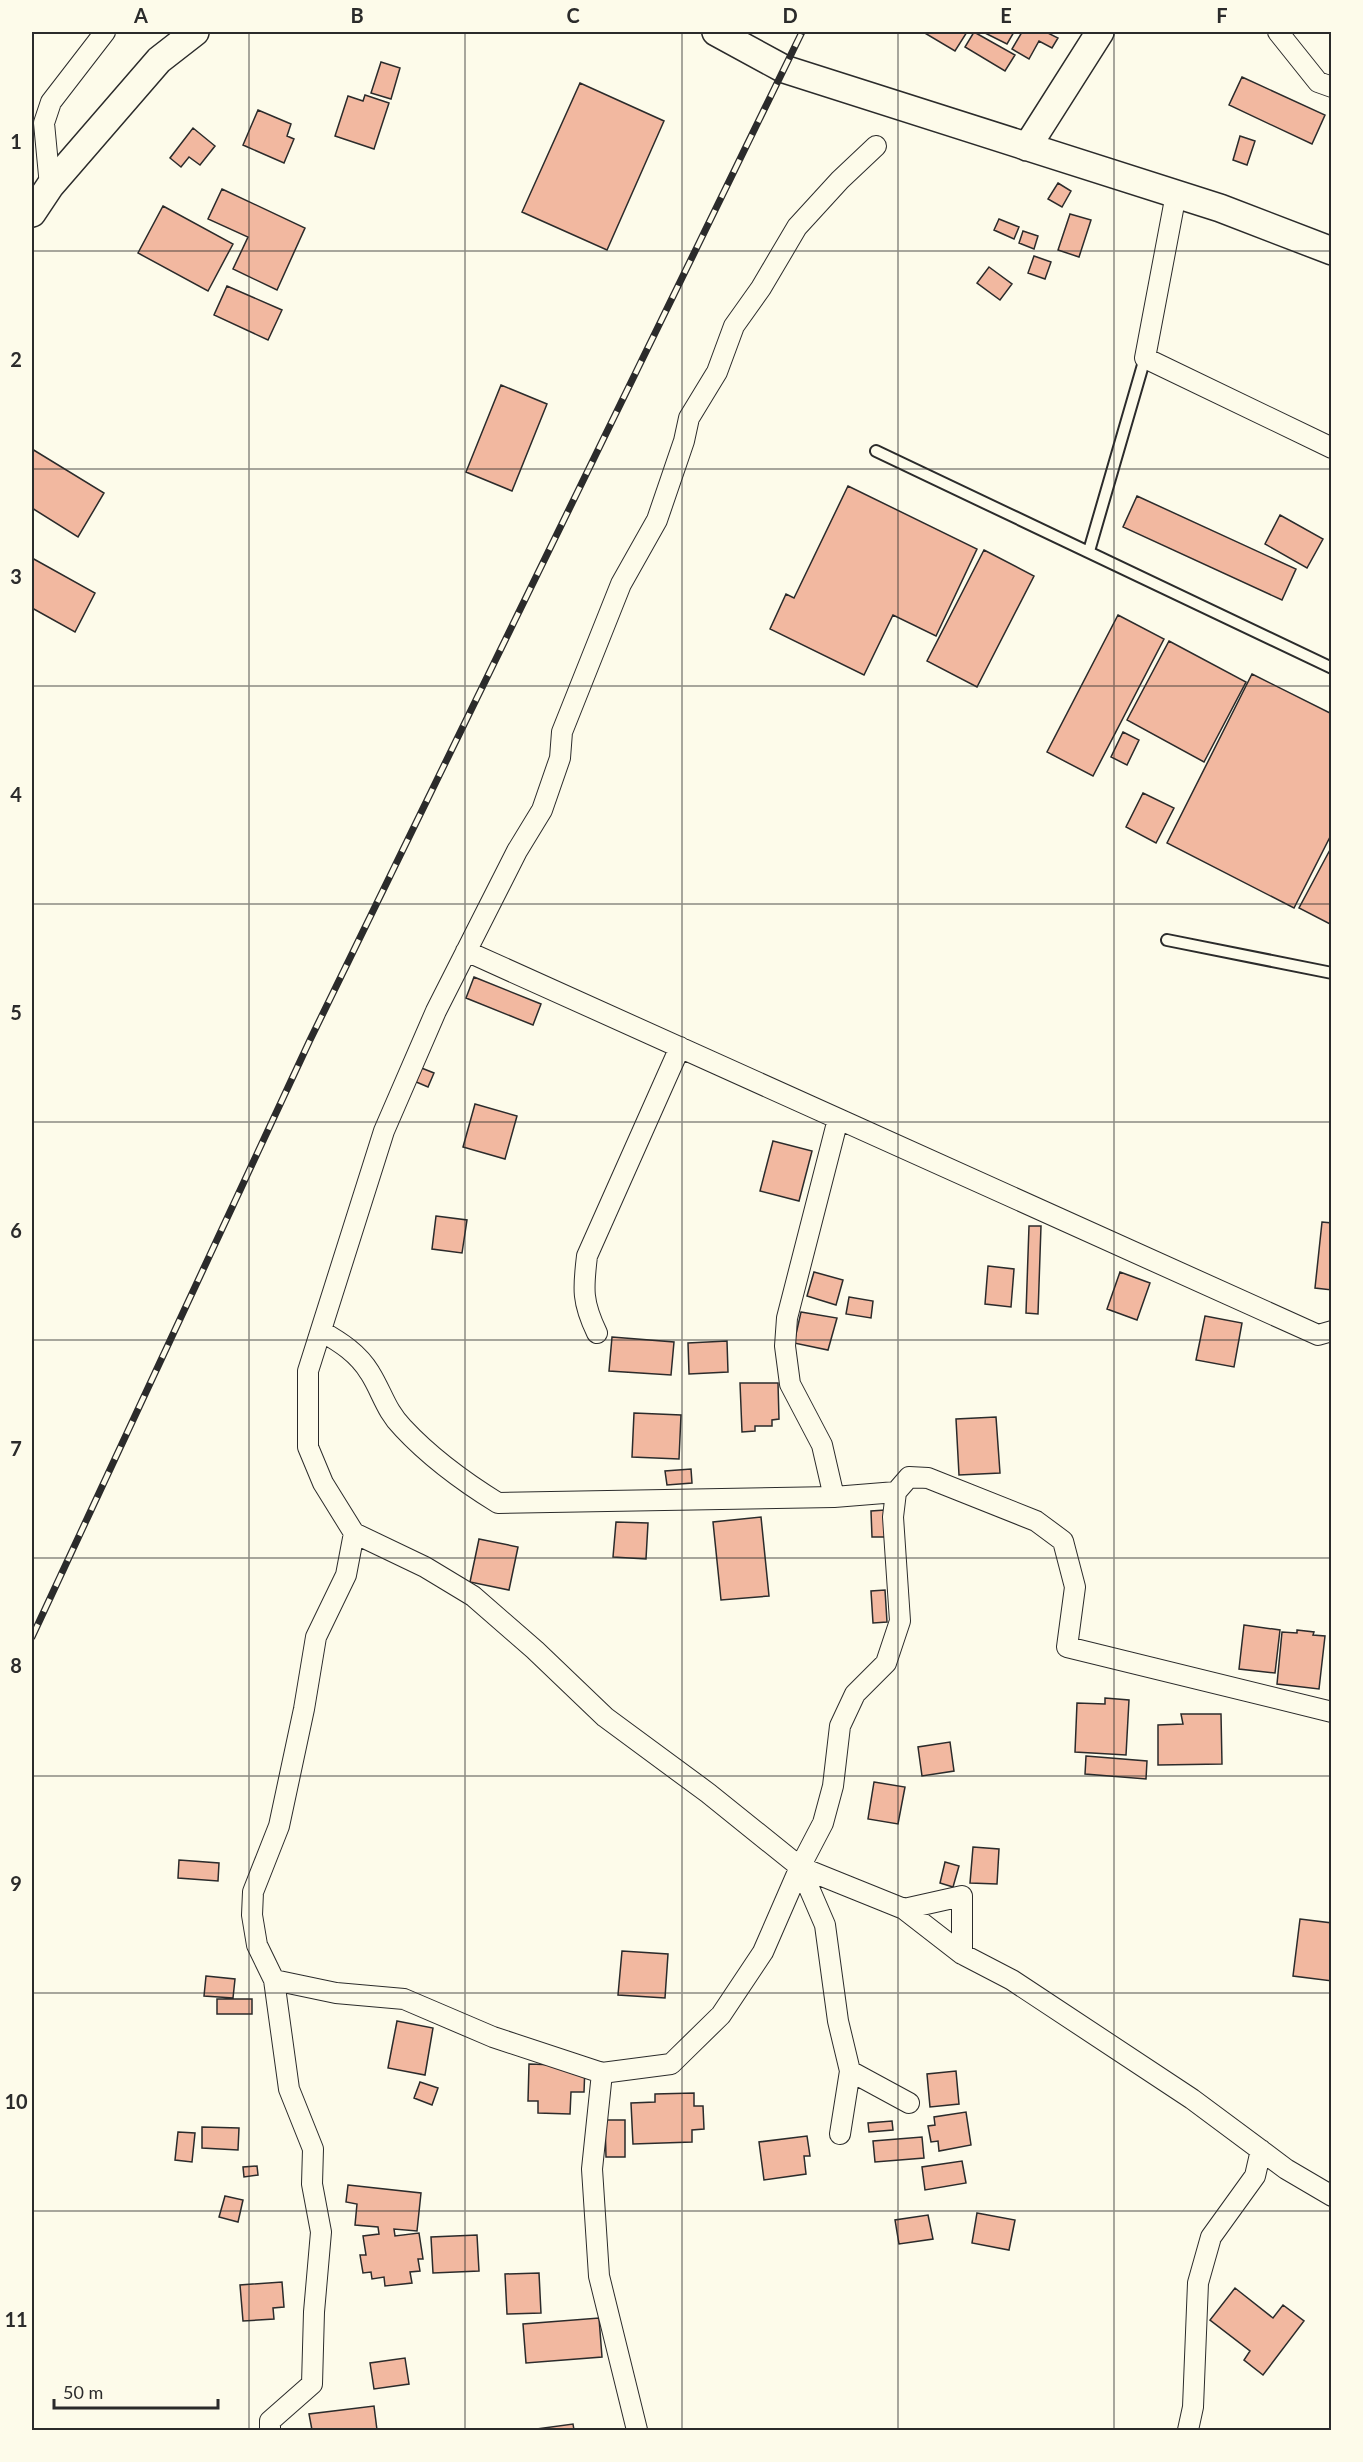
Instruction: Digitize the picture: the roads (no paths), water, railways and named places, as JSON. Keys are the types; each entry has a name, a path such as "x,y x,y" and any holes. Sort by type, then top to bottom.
{"main road":[{"path":"32,213 50,186 159,60 195,32"},
{"path":"716,32 784,69 1220,208 1332,251"},
{"path":"1027,147 1100,32"}],"street":[{"path":"50,186 38,146 51,102 105,32"},
{"path":"1278,32 1318,82 1332,87"},
{"path":"876,146 840,180 797,227 761,288 734,326 717,372 689,418 684,441 657,520 621,584 562,732 561,758 542,810 517,850 436,1011 384,1131 308,1371 308,1447 323,1483 354,1533 425,1567 473,1596 536,1650 605,1717 708,1793 800,1867 904,1910 962,1954 1032,1994 1192,2099 1261,2150 1332,2196"},
{"path":"1176,195 1144,358 1332,448"},
{"path":"466,951 1318,1335 1332,1331"},
{"path":"597,1334 586,1311 583,1286 587,1256 680,1047"},
{"path":"834,1497 822,1445 790,1384 785,1346 787,1318 838,1119"},
{"path":"321,1331 351,1349 370,1373 383,1402 402,1428 466,1482 498,1503 834,1497 896,1492"},
{"path":"274,1980 336,1993 404,1999 493,2037 602,2073 671,2064 721,2015 763,1952 800,1867 823,1823 833,1786 840,1726 855,1694 886,1663 900,1621 893,1517 896,1492 909,1477 928,1478 1036,1521 1063,1541 1075,1587 1067,1647 1332,1712"},
{"path":"270,2430 270,2421 312,2384 314,2312 321,2232 312,2184 313,2149 289,2089 274,1980 257,1945 252,1915 254,1893 279,1826 304,1709 316,1637 346,1575 354,1533"},
{"path":"800,1867 825,1926 838,2021 850,2071 840,2134"},
{"path":"904,1910 962,1896 962,1954"},
{"path":"850,2071 909,2103"},
{"path":"602,2073 592,2169 599,2276 637,2430"},
{"path":"1188,2430 1193,2408 1198,2283 1210,2237 1255,2176 1261,2150"}],"lane":[{"path":"1089,551 1144,358"},
{"path":"876,451 1332,668"},
{"path":"1167,940 1332,973"}],"railway":[{"path":"32,1637 310,1040 802,32"}]}
